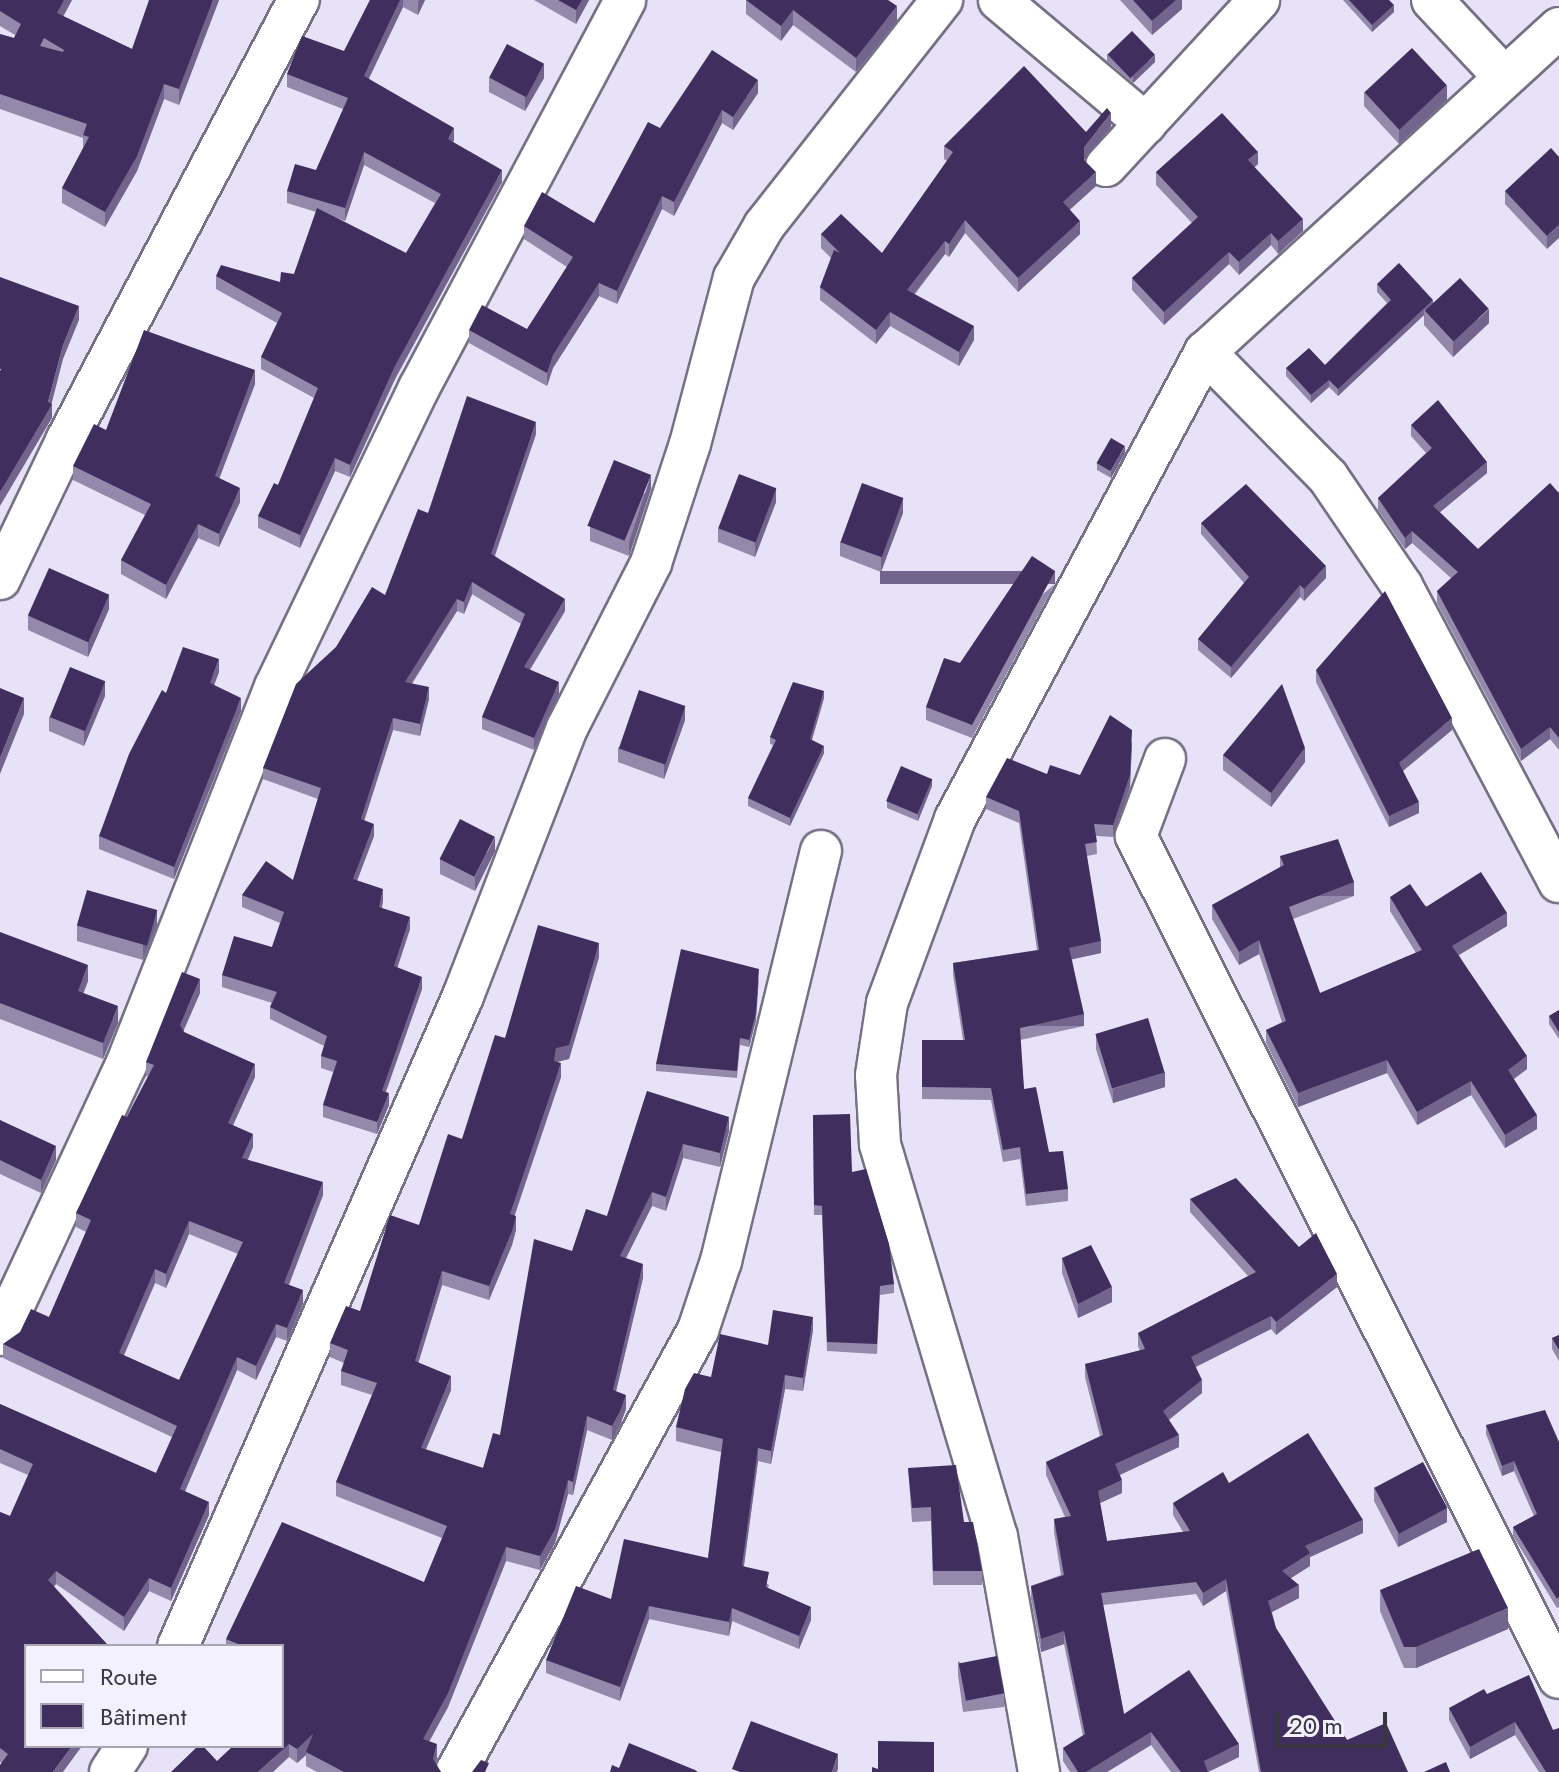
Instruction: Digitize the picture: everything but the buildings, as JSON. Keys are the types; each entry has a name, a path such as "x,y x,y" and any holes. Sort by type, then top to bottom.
{"street":[{"path":"0,579 66,441 299,0"},
{"path":"0,1335 126,1065 275,687 419,388 625,0"},
{"path":"179,1644 463,996 567,728 651,563 690,444 734,278 764,226 942,0"},
{"path":"999,0 1146,124"},
{"path":"1106,166 1259,0"},
{"path":"1432,0 1504,77"},
{"path":"1039,1772 997,1537 880,1144 876,1075 887,1003 955,819 1205,352 1559,28"},
{"path":"1205,352 1328,477 1402,586 1559,882"},
{"path":"1165,759 1136,836 1559,1678"},
{"path":"456,1772 698,1330 721,1261 821,851"},
{"path":"110,1772 126,1748"}]}
